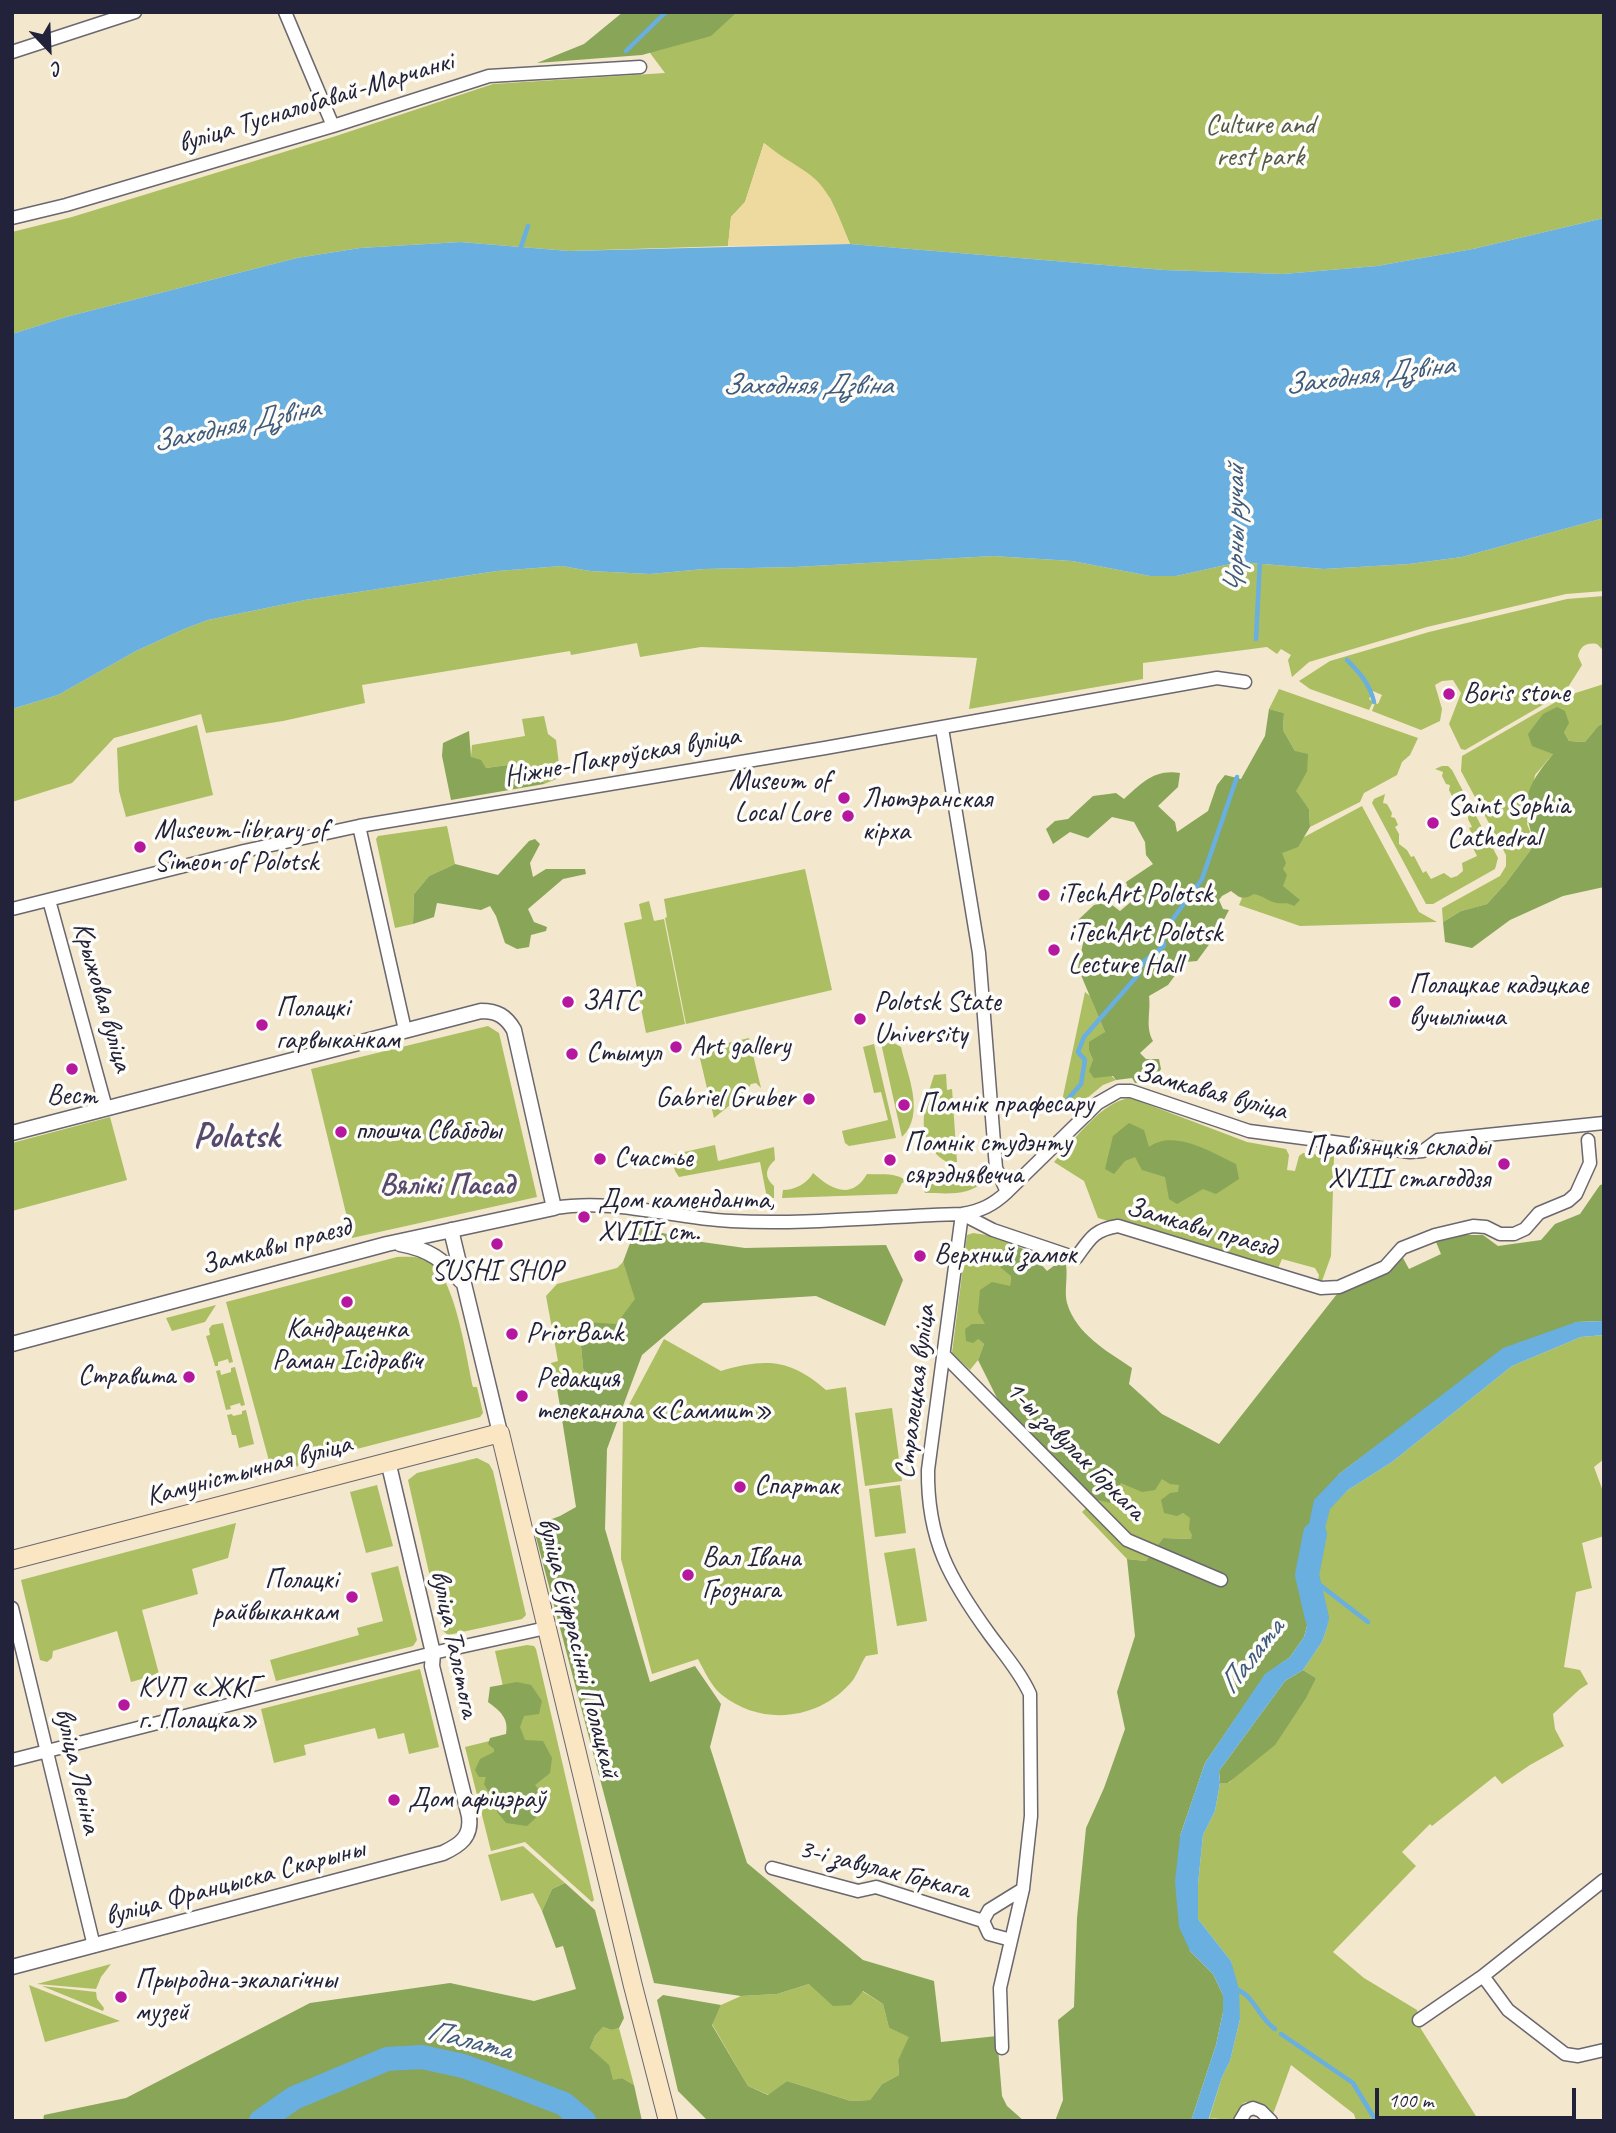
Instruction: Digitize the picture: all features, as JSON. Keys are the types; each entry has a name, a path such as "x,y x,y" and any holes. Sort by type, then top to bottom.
{"main road":[{"name":"Камуністычная вуліца","path":"12,1560 500,1433"},
{"name":"вуліца Еўфрасінні Полацкай","path":"500,1433 668,2121"}],"street":[{"path":"12,52 135,12"},
{"path":"285,12 333,126"},
{"name":"вуліца Тусналобавай-Марчанкі","path":"12,218 66,205 333,126 489,76 640,67"},
{"name":"Ніжне-Пакроўская вуліца","path":"12,909 244,851 359,826 1217,678 1245,682"},
{"path":"942,727 979,953 996,1168 1007,1192"},
{"path":"359,826 405,1030"},
{"name":"Крыжовая вуліца","path":"49,901 106,1108"},
{"path":"12,1133 405,1030 481,1011 492,1011 509,1020 514,1030 554,1208"},
{"name":"Замкавая вуліца","path":"554,1208 582,1203 605,1204 705,1220 744,1222 962,1214 980,1211 995,1203 1098,1103 1119,1091 1131,1091 1249,1131 1410,1152 1423,1151 1438,1140 1604,1122"},
{"name":"Замкавы праезд","path":"962,1214 993,1230 1076,1258 1093,1234 1103,1228 1118,1226 1321,1288 1339,1287 1385,1267 1402,1248 1435,1235 1473,1226 1486,1227 1500,1234 1514,1234 1525,1229 1539,1213 1568,1201 1576,1194 1590,1163 1588,1140"},
{"name":"Замкавы праезд","path":"12,1344 392,1243 554,1208"},
{"name":"Стралецкая вуліца","path":"962,1214 928,1470 932,1528 947,1566 1030,1694 1031,1816 1023,1889 1000,1988 1002,2048"},
{"name":"вуліца Еўфрасінні Полацкай","path":"452,1230 500,1433"},
{"path":"392,1243 417,1247 436,1255 465,1285"},
{"name":"1-ы завулак Горкага","path":"944,1355 1127,1540 1221,1580"},
{"name":"вуліца Талстога","path":"388,1461 433,1653 432,1667 469,1816 467,1838"},
{"name":"вуліца Леніна","path":"12,1608 94,1946"},
{"path":"12,1760 433,1653 546,1628"},
{"name":"вуліца Францыска Скарыны","path":"12,1968 443,1853 467,1838"},
{"name":"3-і завулак Горкага","path":"772,1868 858,1891 876,1887 983,1921 989,1934 1011,1940"},
{"path":"1419,2020 1483,1976 1604,1880"},
{"name":"3-і завулак Горкага","path":"983,1921 989,1910 1023,1889"},
{"path":"1483,1976 1508,2010 1565,2054 1578,2056 1604,2050"},
{"path":"1240,2121 1246,2111 1253,2108 1261,2111 1271,2121"}],"green space":[{"path":"623,12 737,12 711,36 642,55 537,63 584,44"},
{"name":"Culture and rest park","path":"681,12 1604,12 1604,218 1473,249 1377,266 1283,274 1164,270 850,244 830,198 764,143 745,202 731,217 728,246 569,251 460,242 360,248 297,258 66,317 12,334 12,232 72,217 336,136 493,84 665,73 644,45"},
{"path":"1604,518 1604,591 1566,594 1427,627 1309,662 1292,677 1288,660 1291,655 1281,649 1277,654 1267,647 1143,663 1143,679 969,709 977,658 701,647 640,657 637,643 571,655 570,651 362,685 365,703 283,721 206,733 201,714 114,738 72,783 12,802 12,709 58,695 136,651 208,620 305,600 497,571 562,566 590,571 650,574 704,569 993,556 1072,561 1150,576 1176,576 1239,562 1324,569 1409,564 1462,557"},
{"path":"1604,596 1604,651 1597,644 1584,646 1578,656 1582,665 1565,692 1465,750 1461,749 1449,724 1461,693 1453,680 1435,685 1442,709 1440,721 1421,730 1372,711 1382,695 1373,691 1369,699 1373,702 1369,710 1310,689 1299,681 1330,661 1429,632 1567,599"},
{"path":"1604,684 1604,723 1598,726 1585,742 1569,741 1564,732 1565,711 1553,754 1535,775 1527,824 1535,844 1487,904 1461,911 1443,922 1442,908 1500,876 1506,866 1506,855 1461,771 1462,756 1566,696"},
{"path":"1279,689 1418,738 1397,775 1364,793 1360,802 1310,827 1309,809 1295,791 1307,772 1283,730 1284,713 1269,709"},
{"path":"1557,707 1565,711 1569,723 1564,732 1569,741 1585,742 1598,726 1604,723 1604,887 1563,896 1510,920 1472,948 1445,942 1443,922 1461,911 1487,904 1535,844 1528,817 1528,796 1536,776 1553,754 1532,746 1528,734 1543,714"},
{"path":"1269,709 1284,713 1283,730 1295,751 1308,754 1307,772 1296,791 1309,809 1310,827 1298,847 1282,853 1286,863 1283,869 1287,875 1283,886 1300,900 1294,906 1254,894 1242,897 1231,891 1222,896 1219,900 1223,909 1229,910 1216,935 1197,961 1185,962 1168,985 1149,996 1149,1025 1153,1041 1140,1053 1146,1059 1159,1059 1161,1069 1152,1084 1135,1083 1132,1078 1116,1080 1113,1076 1094,1078 1089,1071 1093,1060 1089,1042 1105,1032 1078,968 1084,938 1077,921 1094,905 1108,902 1120,911 1132,901 1126,882 1153,864 1146,855 1145,842 1134,822 1112,817 1088,838 1070,832 1053,844 1046,829 1055,821 1068,819 1093,796 1116,793 1124,799 1149,778 1171,772 1180,773 1178,787 1158,806 1175,822 1177,832 1208,811 1217,785 1225,775 1241,779 1265,736"},
{"path":"544,716 548,734 556,740 559,778 544,784 538,770 522,770 515,764 486,768 471,757 472,745 525,736 522,719"},
{"path":"197,725 213,795 126,817 119,791 117,748"},
{"path":"469,731 471,757 481,760 486,768 515,764 522,770 539,770 544,784 451,800 442,756 443,743"},
{"path":"1448,766 1452,770 1498,858 1495,869 1433,904 1426,904 1372,803 1374,799 1385,794 1383,803 1387,804 1392,813 1391,817 1395,818 1398,825 1395,827 1399,834 1399,844 1411,857 1414,856 1423,873 1426,871 1431,879 1444,873 1451,878 1457,876 1463,871 1462,863 1477,856 1473,848 1477,845 1469,828 1472,827 1468,819 1469,809 1460,803 1456,796 1453,798 1450,785 1446,784 1442,776 1443,772 1435,769"},
{"path":"1362,806 1419,912 1437,922 1300,926 1239,905 1242,898 1237,896 1267,857"},
{"path":"447,826 455,864 429,876 414,894 413,924 395,928 376,839 378,836"},
{"path":"535,839 540,844 530,863 533,877 546,869 585,869 586,874 563,879 528,909 534,922 547,927 546,931 531,935 529,947 517,949 505,943 490,906 481,910 437,903 434,917 413,924 414,894 429,876 455,864 498,875 529,841"},
{"path":"805,869 832,990 686,1024 665,918 664,899"},
{"path":"649,901 654,921 664,919 685,1024 646,1033 624,923 642,919 639,904"},
{"path":"1085,992 1090,996 1105,1032 1089,1051 1093,1060 1116,1080 1103,1085 1080,1104 1062,1101"},
{"path":"488,1026 499,1033 537,1197 352,1238 311,1069"},
{"path":"749,1038 761,1088 756,1083 751,1084 746,1092 714,1118 698,1050"},
{"path":"890,1041 901,1047 913,1093 913,1117 902,1137 881,1043"},
{"path":"874,1044 896,1138 849,1146 845,1143 842,1131 888,1120 881,1092 874,1093 863,1047"},
{"path":"946,1074 947,1090 952,1089 957,1162 949,1163 930,1146 924,1124 934,1075"},
{"path":"1131,1098 1247,1142 1286,1149 1289,1155 1287,1170 1295,1171 1299,1156 1303,1153 1334,1156 1331,1256 1322,1281 1318,1280 1319,1275 1315,1268 1282,1259 1277,1271 1098,1218 1084,1181 1054,1162 1099,1114 1120,1100"},
{"path":"110,1117 127,1180 12,1211 12,1143"},
{"path":"1129,1123 1144,1130 1149,1147 1170,1140 1192,1144 1236,1164 1239,1179 1216,1194 1203,1189 1177,1204 1169,1199 1165,1177 1142,1170 1135,1157 1125,1161 1114,1174 1105,1169 1113,1136"},
{"path":"715,1145 718,1161 774,1147 775,1160 767,1173 774,1186 774,1198 767,1198 760,1162 679,1177 671,1155"},
{"path":"958,1169 958,1172 985,1171 984,1180 965,1192 925,1193 923,1187 912,1178 925,1172"},
{"path":"813,1173 827,1184 841,1190 854,1187 867,1174 893,1175 906,1181 902,1183 897,1194 782,1198 783,1190 800,1186"},
{"path":"1604,1184 1604,1321 1576,1322 1379,1444 1339,1474 1308,1529 1310,1615 1304,1637 1290,1657 1265,1675 1205,1763 1180,1836 1190,1951 1213,1974 1223,1995 1223,2012 1216,2045 1191,2121 1055,2121 1063,2100 1058,2020 1074,2007 1077,1918 1086,1828 1125,1729 1117,1692 1135,1636 1127,1559 1146,1561 1163,1538 1191,1539 1192,1535 1189,1529 1190,1518 1183,1513 1177,1516 1164,1513 1161,1500 1170,1493 1178,1492 1179,1485 1162,1479 1155,1490 1142,1492 1121,1483 1110,1503 1095,1499 1000,1404 978,1360 984,1344 978,1339 973,1343 966,1341 965,1329 972,1324 985,1324 978,1312 980,1290 992,1282 1010,1286 1011,1276 1000,1267 999,1253 1012,1244 1030,1252 1047,1271 1059,1262 1066,1265 1067,1303 1077,1324 1103,1348 1132,1368 1129,1384 1162,1414 1219,1444 1337,1294 1389,1271 1403,1258 1409,1269 1441,1254 1436,1242 1461,1235 1483,1235 1498,1246 1541,1240 1555,1224 1580,1214 1600,1185"},
{"path":"636,1227 702,1242 745,1248 886,1245 903,1280 885,1326 816,1296 703,1303 642,1355 607,1449 605,1529 650,1682 695,1666 721,1704 710,1747 747,1863 863,1960 934,1981 941,2042 997,2036 1002,2096 1007,2106 1024,2121 708,2121 678,2091 657,2000 663,1995 721,2005 712,2025 748,2086 768,2095 787,2081 851,2101 870,2100 882,2084 899,2075 898,2060 909,2037 889,2028 883,2004 863,1991 851,2005 833,2006 809,1984 777,1994 741,1996 654,1983 533,1526 576,1507 557,1388 567,1382 578,1385 584,1377 580,1336 586,1322 616,1324 635,1299 623,1262"},
{"path":"973,1233 993,1236 1012,1244 999,1253 1011,1276 1010,1287 978,1339 984,1344 978,1360 970,1370 952,1353 967,1235"},
{"path":"397,1257 425,1259 435,1266 444,1279 458,1316 473,1387 477,1387 483,1413 480,1417 272,1472 226,1302"},
{"path":"623,1262 636,1299 616,1324 580,1336 584,1377 578,1385 567,1382 557,1388 551,1363 558,1361 546,1296 557,1284 617,1268"},
{"path":"216,1305 205,1322 172,1331 166,1318"},
{"path":"223,1323 233,1362 229,1363 228,1359 215,1366 206,1336 210,1335 209,1329 212,1325"},
{"path":"1604,1335 1604,1459 1594,1467 1604,1494 1604,1536 1582,1543 1592,1588 1576,1592 1564,1667 1580,1670 1588,1684 1553,1714 1555,1729 1564,1746 1502,1784 1495,1776 1432,1826 1430,1824 1402,1852 1416,1866 1333,1952 1364,1978 1417,2010 1421,2029 1479,2121 1356,2121 1354,2114 1291,2065 1272,2117 1266,2111 1246,2102 1242,2104 1237,2121 1209,2119 1230,2061 1240,2019 1231,1961 1198,1919 1203,1835 1215,1811 1220,1783 1229,1783 1316,1678 1303,1670 1322,1642 1328,1625 1316,1564 1329,1509 1348,1490 1392,1462 1512,1366 1581,1337"},
{"name":"Спартак","path":"664,1339 721,1371 751,1364 777,1364 801,1372 826,1390 846,1387 878,1654 866,1656 853,1680 825,1704 790,1714 755,1712 722,1695 708,1678 698,1659 652,1674 621,1559 623,1416"},
{"path":"235,1367 245,1405 241,1406 240,1403 226,1410 216,1371 220,1370 221,1375 231,1372 231,1368"},
{"path":"892,1408 902,1481 865,1486 855,1413"},
{"path":"246,1410 254,1444 239,1448 236,1435 232,1435 227,1415 242,1414 242,1411"},
{"path":"477,1458 489,1464 493,1471 526,1615 522,1619 448,1635 442,1630 408,1480 417,1473"},
{"path":"1162,1478 1180,1485 1183,1513 1191,1518 1193,1535 1191,1539 1163,1538 1146,1561 1127,1559 1082,1512 1095,1499 1121,1483"},
{"path":"377,1485 393,1546 366,1553 350,1492"},
{"path":"900,1485 906,1533 875,1537 869,1489"},
{"path":"236,1523 228,1558 192,1569 198,1594 142,1610 159,1674 131,1682 117,1631 53,1651 52,1658 47,1662 40,1660 21,1580"},
{"path":"915,1548 927,1621 897,1626 884,1553"},
{"path":"398,1566 417,1640 413,1646 276,1681 270,1660 359,1635 357,1628 383,1621 371,1573"},
{"path":"527,1645 536,1649 594,1900 592,1902 525,1842 491,1851 465,1747 514,1735 495,1651"},
{"path":"420,1669 439,1747 409,1754 404,1733 378,1739 375,1728 304,1745 306,1755 274,1763 261,1709"},
{"path":"1303,1670 1316,1678 1275,1745 1228,1783 1220,1783 1219,1771 1285,1681"},
{"path":"517,1682 531,1685 542,1701 539,1714 524,1716 520,1727 525,1740 543,1741 552,1758 550,1773 535,1785 543,1795 543,1811 527,1826 506,1823 497,1812 503,1800 490,1794 484,1784 486,1777 479,1777 475,1770 480,1759 494,1752 488,1744 490,1738 506,1734 505,1719 488,1702 490,1687"},
{"path":"523,1846 565,1883 552,1889 542,1911 533,1893 501,1901 488,1855"},
{"path":"565,1883 595,1910 624,2018 619,2028 612,2030 603,2027 590,2048 609,2065 613,2080 622,2078 634,2085 642,2121 43,2121 44,2115 126,2098 310,2003 450,1983 534,2001 576,1989 563,1946 556,1948 542,1911 552,1889"},
{"path":"111,1964 96,1989 37,1984"},
{"path":"809,1984 862,1991 883,2004 889,2028 910,2037 898,2060 899,2075 882,2084 870,2100 851,2101 787,2081 769,2095 748,2086 712,2024 721,2005 741,1996 777,1994"},
{"path":"29,1985 120,2021 45,2042"},
{"path":"42,1986 96,1992 103,2011"},
{"path":"603,2027 612,2030 619,2028 634,2085 622,2078 613,2081 590,2048"}],"sand":[{"path":"764,143 809,174 823,188 850,244 728,246 731,217 745,202"}],"water":[{"name":"Заходняя Дзвіна","path":"1604,218 1604,518 1462,557 1409,564 1324,569 1239,562 1176,576 1150,576 1072,561 993,556 704,569 650,574 590,571 562,566 497,571 305,600 208,620 136,651 58,695 12,709 12,334 66,317 297,258 360,248 460,242 569,251 850,244 1164,270 1283,274 1377,266 1473,249"},
{"path":"1604,1321 1604,1335 1581,1337 1512,1366 1392,1462 1348,1490 1330,1509 1316,1564 1328,1625 1322,1642 1303,1670 1285,1681 1219,1771 1220,1783 1215,1811 1203,1835 1198,1919 1231,1961 1239,1989 1240,2019 1230,2061 1208,2121 1191,2121 1216,2045 1223,2012 1223,1995 1213,1974 1190,1951 1179,1927 1175,1882 1180,1836 1205,1763 1265,1674 1290,1657 1304,1637 1310,1615 1308,1529 1314,1500 1339,1474 1503,1348 1576,1322"}],"waterway":[{"path":"626,51 666,12"},
{"path":"521,252 528,226"},
{"name":"Чорны ручай","path":"1256,639 1260,559"},
{"path":"1347,660 1367,684 1374,702"},
{"name":"Чорны ручай","path":"1068,1099 1081,1084 1085,1060 1078,1052 1084,1037 1138,975 1143,962 1164,946 1162,934 1202,879 1237,777"},
{"name":"Палата","path":"1315,1534 1307,1575 1317,1618"},
{"path":"1307,1575 1368,1622"},
{"path":"1235,1989 1247,1996 1275,2029"},
{"path":"1281,2034 1353,2083 1376,2121"},
{"name":"Палата","path":"261,2121 294,2098 387,2059 422,2057 463,2066 564,2104 584,2121"}],"place":[{"name":"Boris stone","path":"1449,694"},
{"name":"Museum of Local Lore","path":"844,798"},
{"name":"Лютэранская кірха","path":"848,816"},
{"name":"Saint Sophia Cathedral","path":"1433,823"},
{"name":"Museum-library of Simeon of Polotsk","path":"140,847"},
{"name":"iTechArt Polotsk","path":"1044,895"},
{"name":"iTechArt Polotsk Lecture Hall","path":"1054,950"},
{"name":"ЗАГС","path":"568,1002"},
{"name":"Полацкае кадэцкае вучылішча","path":"1395,1002"},
{"name":"Polotsk State University","path":"860,1019"},
{"name":"Полацкі гарвыканкам","path":"262,1025"},
{"name":"Art gallery","path":"676,1047"},
{"name":"Стымул","path":"572,1054"},
{"name":"Вест","path":"72,1069"},
{"name":"Gabriel Gruber","path":"809,1099"},
{"name":"Помнік прафесару","path":"904,1105"},
{"name":"плошча Свабоды","path":"341,1132"},
{"name":"Счастье","path":"600,1159"},
{"name":"Помнік студэнту сярэднявечча","path":"890,1160"},
{"name":"Правіянцкія склады XVIII стагоддзя","path":"1504,1164"},
{"name":"Дом каменданта, XVIII ст.","path":"584,1217"},
{"name":"SUSHI SHOP","path":"497,1244"},
{"name":"Верхний замок","path":"920,1256"},
{"name":"Кандраценка Раман Ісідравіч","path":"347,1302"},
{"name":"PriorBank","path":"512,1334"},
{"name":"Стравита","path":"189,1377"},
{"name":"Редакция телеканала «Саммит»","path":"522,1396"},
{"name":"Спартак","path":"740,1487"},
{"name":"Вал Івана Грознага","path":"688,1575"},
{"name":"Полацкі райвыканкам","path":"352,1597"},
{"name":"КУП «ЖКГ г. Полацка»","path":"124,1705"},
{"name":"Дом афіцэраў","path":"394,1800"},
{"name":"Прыродна-экалагічны музей","path":"121,1997"}],"district":[{"name":"Polatsk","path":"236,1138"},
{"name":"Вялікі Пасад","path":"447,1186"}]}
